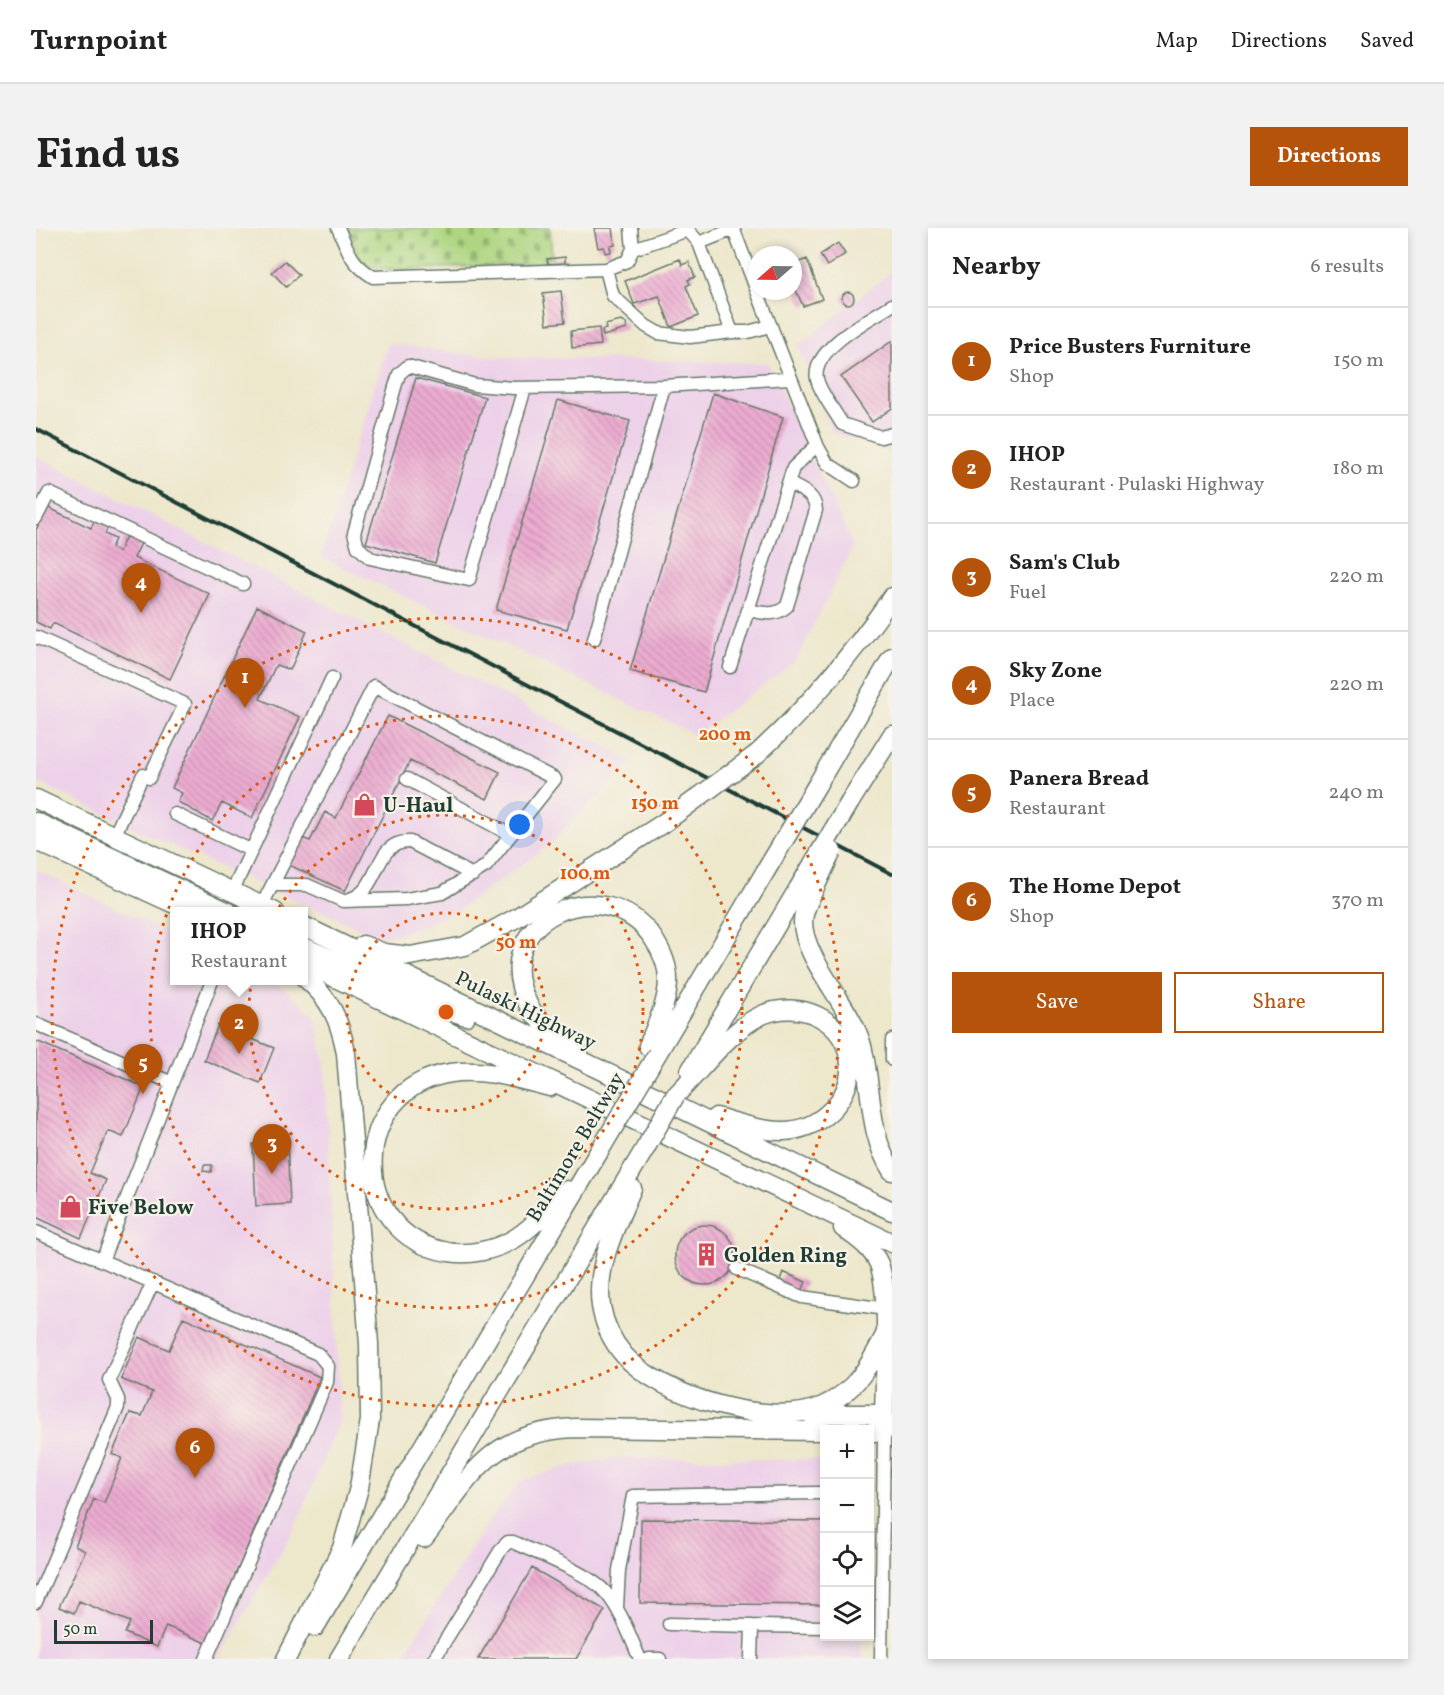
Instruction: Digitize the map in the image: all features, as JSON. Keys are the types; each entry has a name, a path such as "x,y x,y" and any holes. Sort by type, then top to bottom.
{"highway":[{"path":"308,926 384,953 410,956 445,952 484,938 665,822 757,754 821,690 857,648 892,597"},
{"name":"Baltimore Beltway","path":"296,1659 590,1168 626,1105 653,1050 765,872 892,657"},
{"path":"695,1071 804,892 869,772 892,735"},
{"path":"36,800 266,907"},
{"path":"36,822 217,907"},
{"path":"36,841 181,907"},
{"path":"804,892 805,934 811,949 843,1004 861,1044 872,1122 892,1171"},
{"path":"604,1073 539,1019 529,1005 523,989 519,973 524,943 544,919 562,910 582,904 606,905 626,913 646,927 665,961 668,980 653,1050"},
{"name":"Pulaski Highway","path":"308,926 604,1073 668,1098 892,1211"},
{"path":"308,949 441,1008 522,1033"},
{"path":"308,965 590,1097 892,1243"},
{"path":"286,1659 342,1548 352,1519 366,1452 371,1386 346,1053 338,1020 330,1002 308,982"},
{"path":"668,1098 760,1129 798,1130 818,1121 831,1111 843,1095 850,1064 835,1028 813,1012 788,1009 760,1016 742,1028 668,1098 638,1165 601,1272 601,1307 610,1335 625,1356 639,1368 676,1389 742,1409 797,1414 879,1426 889,1302 879,1264 871,1251 808,1202"},
{"path":"590,1097 471,1071 434,1077 418,1084 396,1100 380,1126 372,1164 382,1204 401,1230 417,1243 454,1253 497,1246 527,1230 590,1168"},
{"path":"339,1659 638,1165"},
{"path":"797,1414 822,1406 848,1391 871,1363 885,1335"},
{"path":"373,1603 492,1453 519,1437 552,1429 575,1428 820,1431"}],"street":[{"path":"338,228 347,254 356,265 373,277 606,269 627,261 633,249 631,228"},
{"path":"699,243 734,229 748,267"},
{"path":"633,249 688,230 699,243 732,332"},
{"path":"606,269 613,296 646,326 658,333 690,337 748,332 770,326"},
{"path":"760,300 817,445 827,463 854,481"},
{"path":"892,304 830,347 818,362 817,379 842,424 881,437 892,434"},
{"path":"525,387 469,580 370,558 358,547 354,533 399,374 408,366 475,385 525,387 664,386 789,378"},
{"path":"594,639 664,386"},
{"path":"730,667 788,483 799,460 817,445"},
{"path":"748,610 766,614 779,613 787,606 816,510 816,502 810,494 788,483"},
{"path":"36,518 49,493 243,584"},
{"path":"36,637 185,704 149,778 143,775 114,836"},
{"path":"232,891 332,678"},
{"path":"268,907 273,885 374,686 555,779 486,866 442,893 406,899 343,901 307,885 273,885"},
{"path":"407,779 511,835"},
{"path":"175,814 250,850"},
{"path":"343,901 365,893 388,849 401,842 410,842 473,875"},
{"path":"102,1261 210,985"},
{"path":"36,1024 172,1083"},
{"path":"892,1040 892,1060"},
{"path":"36,1232 318,1354 328,1365 327,1382 206,1659"},
{"path":"737,1269 802,1297 889,1302"},
{"path":"36,1602 118,1407 118,1399 109,1380 153,1282"},
{"path":"868,1659 882,1659 879,1426"},
{"path":"617,1607 619,1570 633,1496 819,1493"},
{"path":"434,1659 508,1542 513,1542 592,1581 605,1590 617,1607 640,1659"},
{"path":"669,1624 820,1627"},
{"path":"751,1659 752,1626"},
{"path":"649,1659 660,1659"}],"shaded area":[{"path":"892,271 892,452 832,433 798,346"},
{"path":"388,343 490,357 768,363 853,546 796,661 695,735 321,557"},
{"path":"36,456 633,761 547,847 455,912 399,934 379,937 148,835 36,781"},
{"path":"36,870 170,934 170,985 279,985 315,1016 325,1065 340,1419 295,1528 218,1659 36,1659"},
{"path":"621,1458 820,1460 820,1641 862,1641 862,1659 401,1659 490,1519 521,1481 568,1466"}],"green space":[{"path":"348,228 550,228 552,263 399,270 370,267 359,258"}],"building":[{"path":"594,228 613,228 615,245 610,246 611,252 605,253 604,247 598,248"},
{"path":"838,243 845,254 827,266 820,255"},
{"path":"565,257 565,263 548,264 547,259"},
{"path":"680,259 682,265 689,262 695,277 688,280 690,284 686,286 698,316 671,327 659,296 634,304 625,281"},
{"path":"807,259 822,299 803,306 800,300 802,261"},
{"path":"285,261 299,275 286,287 272,272"},
{"path":"561,291 565,322 547,324 543,293"},
{"path":"850,292 854,298 850,304 846,304 842,296"},
{"path":"621,321 626,323 627,329 603,336 602,330 606,329 605,325"},
{"path":"599,328 601,345 572,348 571,331"},
{"path":"892,341 892,408 872,422 841,377"},
{"path":"416,378 485,397 435,563 366,543"},
{"path":"713,393 783,417 704,692 630,671"},
{"path":"558,400 630,421 567,629 496,610"},
{"path":"47,507 91,528 95,520 108,527 105,534 115,539 111,548 119,552 126,536 141,543 134,558 210,594 170,679 53,623 50,629 36,622 36,530"},
{"path":"257,606 307,631 290,670 276,665 260,699 300,717 252,818 222,803 212,821 178,802 182,793 172,788"},
{"name":"U-Haul","path":"388,716 500,772 487,799 410,761 345,891 289,865 302,838 310,841 325,812 336,818"},
{"path":"218,1025 274,1048 260,1083 204,1060"},
{"path":"36,1041 144,1087 123,1137 108,1131 90,1173 106,1180 81,1238 36,1217"},
{"path":"287,1142 290,1204 256,1206 253,1144"},
{"path":"204,1165 212,1165 211,1172 203,1171"},
{"name":"Golden Ring","path":"705,1225 722,1230 730,1238 735,1255 730,1272 722,1280 705,1285 688,1280 680,1272 675,1255 680,1238 688,1230"},
{"path":"783,1272 806,1282 801,1293 779,1283"},
{"path":"183,1317 320,1377 206,1643 166,1626 157,1647 125,1633 130,1622 79,1601 74,1613 59,1607 85,1551 75,1546 94,1499 104,1503 122,1458 112,1454 130,1413 142,1416 152,1392 121,1379 139,1337 169,1350"},
{"path":"641,1519 820,1521 820,1605 640,1603"},
{"path":"532,1568 605,1610 576,1659 478,1659"}],"railway":[{"path":"36,429 892,874"}],"place":[{"name":"Sky Zone","path":"141,613"},
{"name":"Price Busters Furniture","path":"245,708"},
{"name":"U-Haul","path":"365,805"},
{"name":"IHOP","path":"239,1054"},
{"name":"Panera Bread","path":"143,1094"},
{"name":"Sam's Club","path":"272,1174"},
{"name":"Five Below","path":"70,1207"},
{"name":"Golden Ring","path":"706,1255"},
{"name":"The Home Depot","path":"195,1478"}]}
